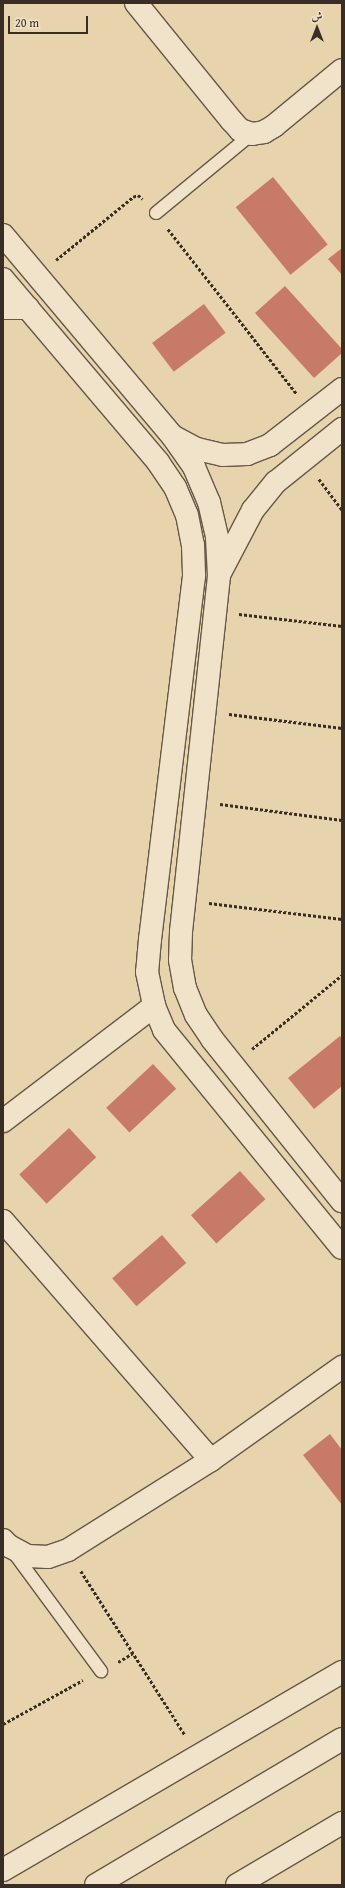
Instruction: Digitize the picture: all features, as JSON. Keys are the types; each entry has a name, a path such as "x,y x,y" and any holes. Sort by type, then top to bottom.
{"street":[{"path":"136,3 232,121 240,130 252,134 264,132 274,126 342,70"},
{"path":"3,235 173,437 194,468 209,502 218,538 219,576 206,711 184,900 180,960 185,988 196,1015 233,1065 342,1201"},
{"path":"3,279 158,462 175,487 187,515 193,545 194,576 149,945 147,972 154,1006 164,1030 342,1248"},
{"path":"3,308 28,308"},
{"path":"173,437 197,449 222,455 247,454 270,445 342,389"},
{"path":"219,576 253,510 276,482 342,429"},
{"path":"3,1121 154,1006"},
{"path":"3,1221 211,1460"},
{"path":"6,1543 28,1556 48,1557 68,1550 211,1460 342,1367"},
{"path":"3,1870 199,1757 342,1672"},
{"path":"96,1885 342,1739"},
{"path":"236,1885 342,1822"}],"lane":[{"path":"156,213 252,134"},
{"path":"6,1543 101,1671"}],"path":[{"path":"37,276 132,197 142,198 156,213 312,413"},
{"path":"304,460 342,510"},
{"path":"216,611 342,626"},
{"path":"206,711 342,728"},
{"path":"196,801 342,820"},
{"path":"184,900 342,919"},
{"path":"233,1065 342,975"},
{"path":"68,1550 199,1757"},
{"path":"3,1724 133,1653"}],"building":[{"path":"273,177 328,245 290,275 236,207"},
{"path":"342,248 342,275 328,259"},
{"path":"285,286 342,349 342,353 314,378 255,313"},
{"path":"204,304 226,333 174,372 152,343"},
{"path":"340,1036 342,1039 342,1086 314,1109 288,1078"},
{"path":"153,1064 176,1089 129,1133 106,1108"},
{"path":"69,1128 96,1157 47,1204 19,1174"},
{"path":"240,1171 265,1199 216,1243 191,1215"},
{"path":"162,1235 186,1263 136,1306 112,1278"},
{"path":"330,1434 342,1450 342,1505 303,1455"}]}
